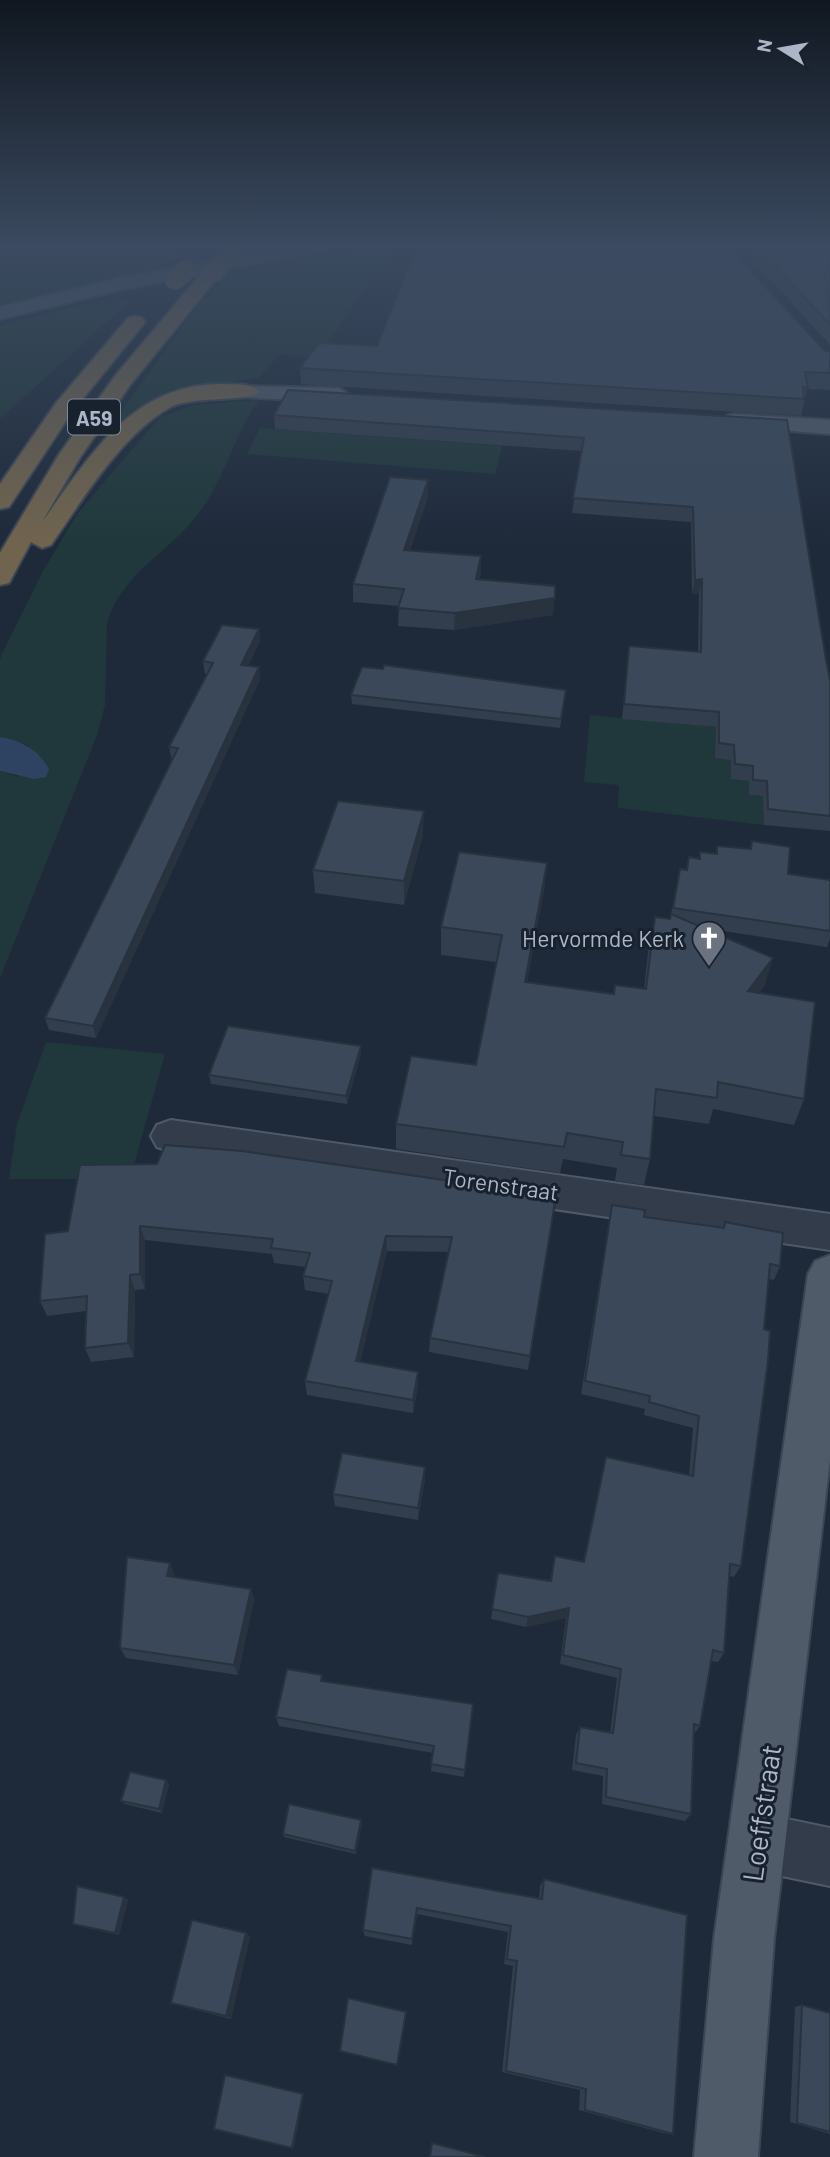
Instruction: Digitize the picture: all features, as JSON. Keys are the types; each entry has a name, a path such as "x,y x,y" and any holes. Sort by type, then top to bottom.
{"highway":[{"name":"A59","path":"0,502 64,408 118,345"},
{"name":"A59","path":"0,578 57,471 94,417 151,345"},
{"name":"A59","path":"0,598 92,474 148,411 188,394 248,393"},
{"name":"A59","path":"20,437 64,408"}],"main road":[{"path":"248,393 355,396"},
{"path":"714,420 830,427"},
{"name":"Loeffstraat","path":"726,2157 744,1939 818,1471 830,1274"}],"street":[{"name":"Torenstraat","path":"171,1136 830,1232"},
{"path":"758,1842 830,1857"}],"green space":[{"path":"0,345 82,345 2,417 0,418"},
{"path":"169,345 327,345 317,359 279,354 260,377 184,390 146,404 119,426 62,494"},
{"path":"259,400 242,428 215,487 198,514 134,578 113,607 107,624 105,705 97,735 0,978 0,771 19,777 29,746 0,737 0,659 3,652 42,573 77,514 160,417 193,405"},
{"path":"260,428 502,446 495,474 247,454"},
{"path":"590,715 737,729 755,762 732,779 749,781 749,795 765,796 764,825 618,808 619,785 584,782"},
{"path":"46,1042 165,1054 130,1179 9,1179 17,1124"}],"water":[{"path":"0,737 22,744 35,752 49,769 46,777 34,779 0,771"}],"building":[{"path":"318,345 819,345 830,352 830,373 805,372 808,388 803,387 804,399 300,368"},
{"path":"288,390 787,420 830,680 830,816 768,809 767,781 753,780 753,766 735,764 734,745 719,743 719,712 624,704 629,646 701,652 702,579 695,580 693,507 573,498 584,438 274,415"},
{"path":"390,477 428,480 404,550 481,556 476,579 555,586 555,598 455,613 398,608 404,589 353,584"},
{"path":"222,625 259,629 241,665 259,667 93,1026 45,1018 178,748 169,747 213,663 203,661"},
{"path":"384,665 566,690 561,719 351,695 362,667 383,669"},
{"path":"338,801 424,811 404,881 313,870"},
{"path":"752,841 790,847 788,874 830,880 830,931 673,908 680,869 687,870 689,857 700,859 700,852 717,854 717,846 751,849"},
{"path":"459,852 547,863 525,982 614,994 615,985 646,989 655,917 670,919 671,914 773,958 748,991 815,1002 804,1099 718,1082 717,1098 656,1089 650,1159 621,1155 623,1142 567,1133 564,1147 396,1124 411,1056 476,1065 502,935 441,927"},
{"path":"228,1026 361,1046 346,1096 209,1075"},
{"path":"165,1145 242,1151 556,1196 530,1356 430,1338 452,1237 386,1236 356,1361 418,1372 413,1400 305,1381 332,1281 303,1276 310,1253 271,1248 273,1239 140,1226 140,1274 130,1275 128,1343 85,1348 87,1296 40,1301 45,1234 68,1231 80,1165 157,1164"},
{"path":"612,1205 645,1210 644,1217 724,1228 725,1222 783,1233 780,1266 770,1264 764,1329 770,1331 768,1361 741,1566 730,1564 724,1653 713,1650 700,1726 694,1724 691,1814 606,1797 607,1769 576,1763 580,1727 613,1733 621,1669 563,1655 569,1608 528,1617 492,1609 498,1573 551,1581 555,1556 584,1562 606,1457 693,1476 699,1416 649,1402 650,1396 585,1381"},
{"path":"342,1453 425,1467 418,1508 333,1494"},
{"path":"127,1557 170,1563 167,1576 251,1589 234,1665 120,1648"},
{"path":"287,1669 322,1675 321,1681 473,1704 465,1770 431,1764 434,1746 276,1717"},
{"path":"130,1772 166,1780 159,1809 121,1801"},
{"path":"289,1804 361,1820 355,1851 283,1834"},
{"path":"372,1868 542,1899 544,1879 687,1915 673,2134 585,2110 586,2089 506,2071 517,1961 507,1959 511,1926 417,1908 412,1939 363,1930"},
{"path":"77,1886 124,1897 115,1933 73,1924"},
{"path":"192,1920 246,1933 226,2016 171,2003"},
{"path":"348,1998 406,2012 397,2065 340,2051"},
{"path":"802,2005 830,2013 830,2132 797,2123"},
{"path":"225,2075 303,2094 292,2148 214,2129"},
{"path":"432,2143 485,2157 430,2157"}],"place":[{"name":"Hervormde Kerk","path":"709,968"}]}
